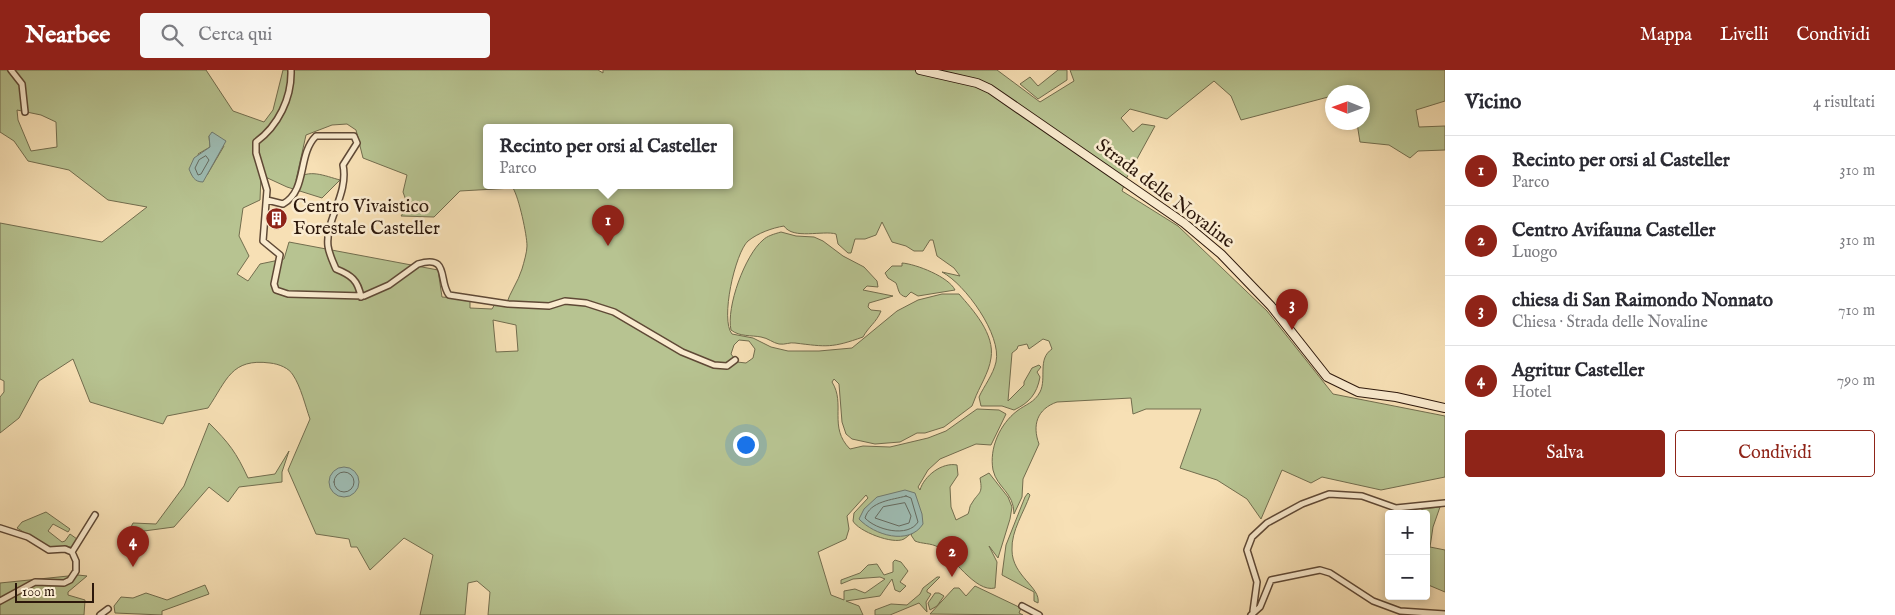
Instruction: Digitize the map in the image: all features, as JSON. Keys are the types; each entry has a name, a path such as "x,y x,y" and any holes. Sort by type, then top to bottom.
{"street":[{"path":"11,70 22,84 25,112"},
{"path":"291,70 287,96 279,120 256,142 256,153 267,190 263,241 280,255 274,284 276,290 288,294 361,297 380,290 418,264 425,262 437,264 443,270 444,290 449,296 540,306 548,306 565,301 592,304 614,312 682,352 714,365 727,366 735,360"},
{"name":"Strada delle Novaline","path":"920,70 977,83 990,89 1184,223 1221,254 1271,306 1328,377 1358,392 1396,397 1445,408"},
{"path":"267,200 282,204 289,201 302,178 306,151 316,136 354,136 357,143 343,166 345,175 343,187 336,206 328,245 336,269 354,278 359,286 361,297"},
{"path":"1252,613 1257,582 1247,550 1252,537 1267,523 1302,504 1330,494 1362,496 1396,508 1445,503"},
{"path":"72,552 94,515"},
{"path":"0,528 23,535 50,550 65,549 72,552 76,561 76,571 70,580 64,583 35,582 0,601"},
{"path":"1252,613 1260,607 1271,580 1320,570 1330,573 1373,601 1400,611 1445,614"},
{"path":"1022,606 1039,615"},
{"path":"100,615 108,609"}],"green space":[{"path":"0,70 206,70 233,111 264,122 273,110 283,70 598,70 603,73 603,70 997,70 1040,102 1074,81 1070,70 1445,70 1445,101 1416,110 1419,127 1445,126 1445,150 1418,151 1410,158 1389,145 1360,142 1358,130 1370,130 1370,85 1325,85 1325,98 1241,120 1231,96 1214,81 1167,119 1130,109 1121,118 1133,132 1142,124 1155,126 1126,179 1122,191 1178,226 1267,311 1333,394 1445,416 1445,477 1381,490 1322,477 1311,483 1282,470 1261,519 1247,499 1217,480 1180,468 1201,409 1146,409 1133,414 1131,398 1057,402 1045,409 1038,418 1036,430 1039,444 1023,479 1022,497 1014,514 1011,500 993,470 994,445 1001,430 1011,416 1035,399 1040,392 1043,381 1043,363 1047,353 1052,349 1049,341 1043,339 1029,349 1027,344 1018,346 1012,353 1008,401 1024,385 1032,368 1039,365 1041,367 1037,372 1040,377 1037,388 1028,401 1014,410 1002,406 981,406 979,397 991,376 996,362 993,338 988,325 971,299 961,287 942,272 960,276 954,268 937,256 933,240 930,240 923,251 914,251 906,246 892,242 882,222 876,235 865,239 855,239 851,253 848,253 838,244 836,234 794,233 784,226 756,236 748,241 743,248 734,272 728,302 729,326 732,334 753,338 771,347 788,351 852,348 897,311 918,300 942,294 959,294 982,323 990,340 991,358 988,369 972,406 944,427 925,433 917,433 900,442 875,444 852,439 846,434 842,422 839,384 834,379 832,382 838,399 838,424 840,432 843,441 850,449 863,446 890,447 928,438 946,431 977,409 999,410 1006,414 991,445 976,444 940,459 928,470 918,487 920,490 925,480 934,471 945,466 957,465 958,475 950,487 951,507 956,520 968,514 971,504 981,490 980,478 989,473 1008,497 1012,507 998,558 989,546 997,562 995,588 987,588 980,585 938,547 915,541 911,535 919,526 906,538 892,540 868,533 856,525 853,521 854,513 868,498 866,495 847,516 849,529 846,539 818,552 831,595 844,600 844,591 855,589 865,593 885,579 880,577 853,579 841,584 841,580 860,573 868,565 877,564 884,575 893,572 893,562 895,560 901,562 908,571 900,582 906,586 900,592 895,590 892,579 880,596 846,601 859,606 863,615 488,615 490,592 477,581 468,583 465,615 420,615 433,555 404,538 370,570 357,547 351,547 349,539 316,534 288,470 310,419 296,380 289,370 283,367 257,362 238,368 226,380 208,408 167,416 163,424 90,402 73,359 39,381 19,418 0,433 0,397 4,392 4,381 0,379 0,223 102,242 147,207 108,200 69,170 28,161 14,141 0,132","holes":["17,110 41,115 56,122 57,147 31,151 18,120","347,124 356,130 363,158 407,175 403,192 408,206 401,216 434,217 460,191 495,189 483,189 483,124 733,124 733,189 513,189 526,234 527,248 520,274 506,305 495,304 492,309 470,308 470,299 442,297 438,270 289,242 284,259 260,264 248,281 237,274 249,256 239,236 243,208 260,200 261,175 287,187 322,198 340,180 311,174 306,174 296,180 306,135 332,125","212,133 224,146 207,175 198,154 210,147 209,136","493,320 516,325 518,351 496,352","739,340 749,341 755,349 753,358 746,363 737,362 731,354 734,345"]},
{"path":"1058,70 1067,70 1067,80 1038,99 1020,84 1030,77 1038,86"},
{"path":"781,232 796,236 814,237 823,241 843,256 864,267 877,281 878,287 867,286 863,290 893,296 869,303 868,307 871,310 881,311 863,337 829,346 781,344 764,338 738,334 731,330 731,308 734,295 750,257 763,240"},
{"path":"902,263 932,272 946,280 955,290 918,296 911,292 906,297 901,295 896,283 888,278 885,273 892,266 902,266"},
{"path":"209,423 232,448 248,478 275,474 289,451 282,472 282,482 239,487 228,502 209,487 174,527 144,531 138,540 123,552 121,547 133,523 156,524 184,486"},
{"path":"1028,493 1030,495 1016,529 1012,550 1016,567 1035,592 1038,597 1038,603 1034,601 1034,592 1002,575 1006,545"},
{"path":"1440,507 1433,527 1430,547 1430,510 1422,509"},
{"path":"46,512 70,529 68,532 53,524 48,531 62,542 70,534 77,539 73,547 49,548 17,528 22,522"},
{"path":"1430,547 1445,550 1445,592 1430,586"},
{"path":"78,575 87,576 68,592 68,595 85,600 84,615 0,615 0,583"},
{"path":"937,577 940,577 927,590 931,594 926,602 927,612 919,603 890,615 875,615 875,610 891,604 907,605 920,594 923,588"},
{"path":"205,585 209,594 162,611 162,615 115,613 114,606 121,597 133,598 146,593 167,600"},
{"path":"975,586 1021,608 1019,613 1023,615 930,614 954,588 959,588 966,596"},
{"path":"935,593 944,596 937,606 930,610 928,603"}],"water":[{"path":"212,132 226,141 203,182 200,182 194,178 189,169 194,158 210,147 209,136"},
{"path":"344,467 350,468 358,476 358,488 350,496 344,497 338,496 330,488 329,482 330,476 338,468"},
{"path":"905,490 915,493 922,514 923,524 917,531 909,535 891,536 873,530 859,519 864,509 877,497"}],"place":[{"name":"Centro Vivaistico Forestale Casteller","path":"277,218"},
{"name":"Recinto per orsi al Casteller","path":"608,246"},
{"name":"chiesa di San Raimondo Nonnato","path":"1292,330"},
{"name":"Agritur Casteller","path":"133,567"},
{"name":"Centro Avifauna Casteller","path":"952,577"}]}
